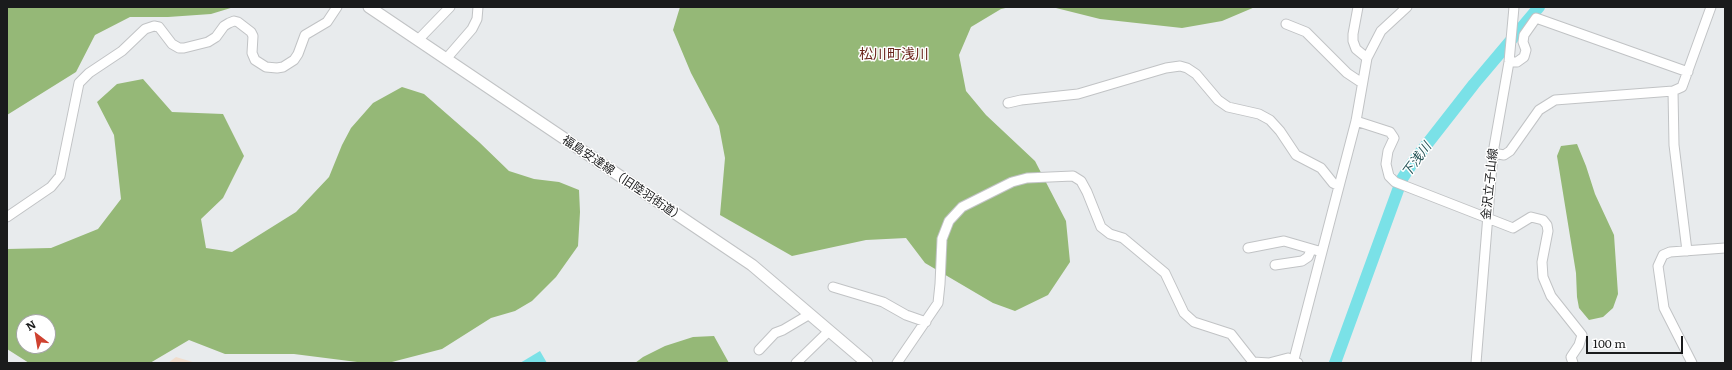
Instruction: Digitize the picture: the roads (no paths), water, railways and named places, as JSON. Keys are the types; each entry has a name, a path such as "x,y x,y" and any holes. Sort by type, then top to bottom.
{"main road":[{"name":"福島安達線（旧陸羽街道）","path":"369,7 752,265 867,363"}],"street":[{"path":"7,217 51,187 60,176 79,83 89,73 122,51 145,29 154,26 159,27 172,44 179,48 184,48 208,42 216,37 224,26 234,21 238,22 251,32 253,36 252,53 255,60 266,67 277,68 283,67 294,60 298,54 305,35 327,22 337,7"},
{"path":"418,40 450,7"},
{"path":"446,59 472,29 477,19 478,7"},
{"path":"1358,7 1353,41 1356,49 1367,58"},
{"path":"896,363 938,303 942,239 949,221 962,207 1012,182 1027,178 1073,176 1081,181 1101,227 1110,234 1123,238 1164,273 1184,313 1194,322 1231,334 1253,362 1269,363 1288,358 1295,363 1356,120 1367,58 1381,31 1407,7"},
{"name":"金沢立子山線","path":"1476,363 1493,153 1509,58 1514,7"},
{"path":"1493,153 1504,155 1510,151 1539,110 1555,100 1673,91 1682,87 1712,7"},
{"path":"1509,58 1517,62 1524,57 1526,50 1523,42 1524,35 1536,18 1688,72"},
{"path":"1286,24 1306,32 1347,73 1362,83"},
{"path":"1008,104 1021,100 1078,94 1166,68 1180,66 1187,68 1196,74 1218,100 1228,106 1259,114 1270,120 1280,131 1296,154 1308,162 1317,164 1332,183 1339,186"},
{"path":"1673,91 1674,145 1687,251"},
{"path":"1356,120 1390,132 1394,138 1388,151 1386,164 1389,176 1399,184 1512,228 1532,217 1543,220 1547,225 1548,231 1542,262 1543,276 1551,296 1582,335 1579,345 1571,357 1573,363"},
{"path":"1248,248 1284,241 1322,252"},
{"path":"1692,363 1664,308 1658,266 1663,256 1670,252 1725,248"},
{"path":"1275,265 1302,261 1308,257 1311,250"},
{"path":"833,287 883,302 906,315 926,322"},
{"path":"759,350 775,333 810,314"},
{"path":"796,363 829,331"}],"water":[{"path":"540,351 547,363 520,363"}],"waterway":[{"name":"下浅川","path":"1335,363 1402,179 1413,162 1474,84 1539,7"}],"district":[{"name":"松川町浅川","path":"894,55"}]}
